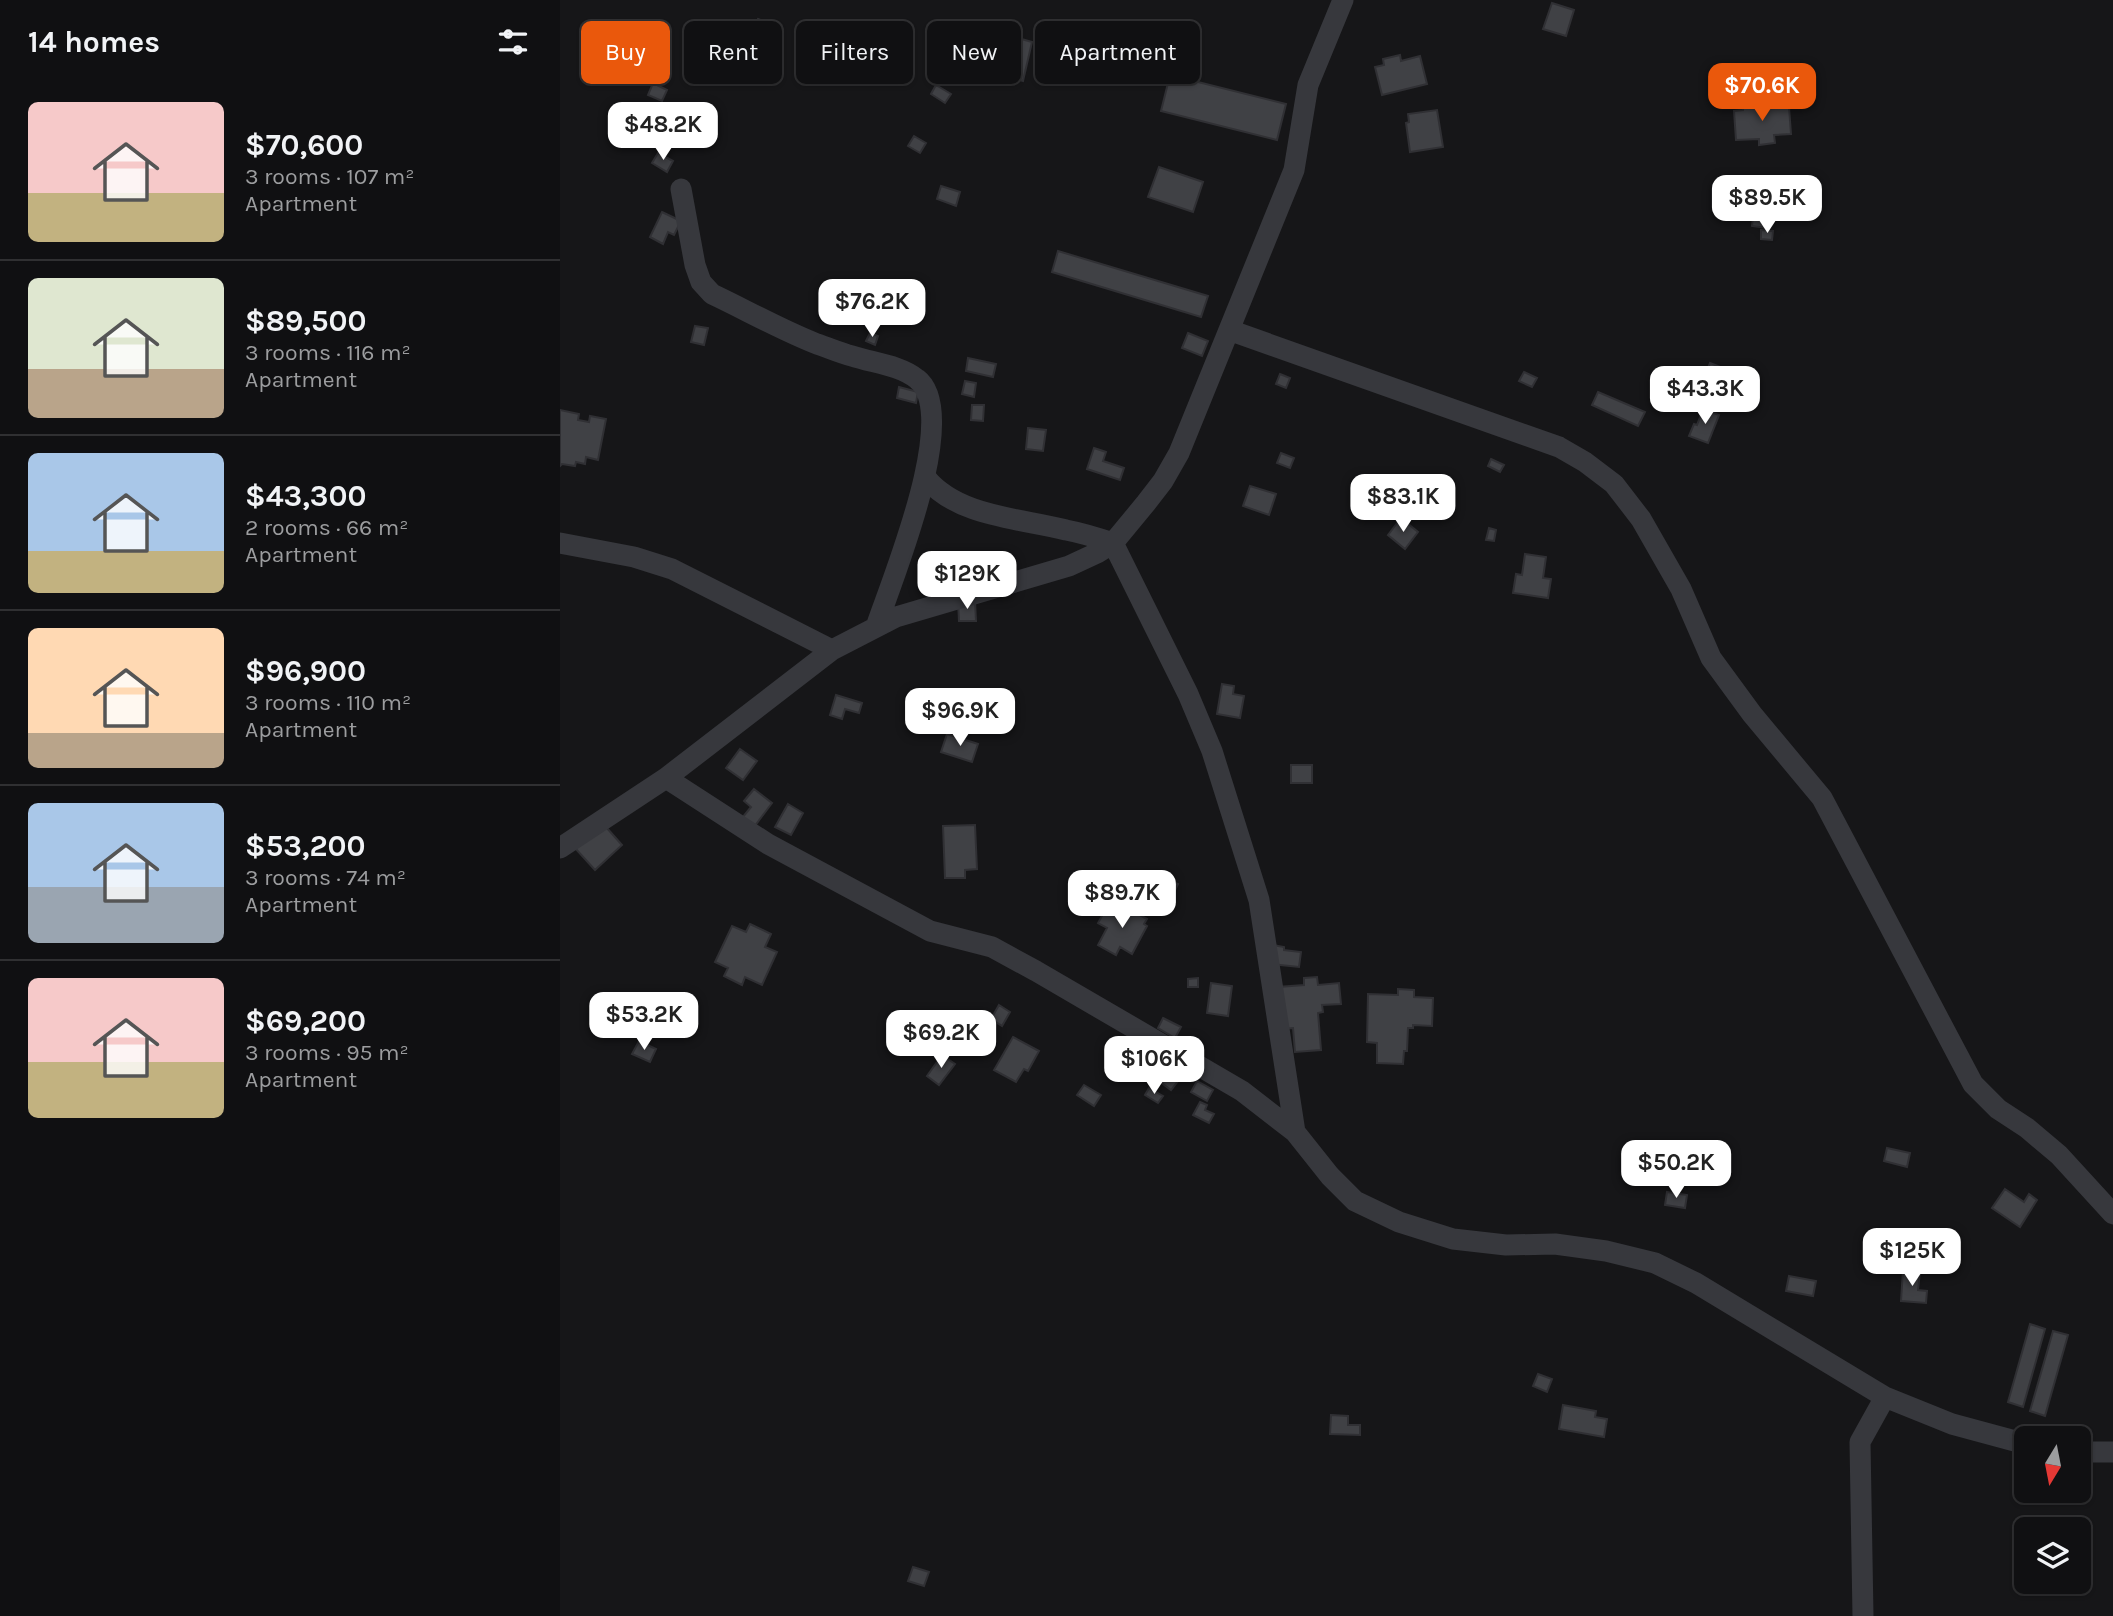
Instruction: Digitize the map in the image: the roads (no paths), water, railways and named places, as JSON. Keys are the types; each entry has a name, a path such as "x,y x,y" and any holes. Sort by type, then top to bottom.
{"street":[{"path":"560,848 667,778 832,650 897,617 1069,566 1113,543 1163,481 1179,453 1294,170 1308,85 1343,0"},
{"path":"681,189 695,265 701,282 712,294 814,343 897,369 918,379 926,391 932,409 926,478 876,627"},
{"path":"1229,330 1559,447 1614,484 1641,519 1681,589 1711,658 1752,714 1796,763 1822,798 1973,1084 1998,1109 2027,1128 2059,1155 2113,1214"},
{"path":"926,478 937,492 957,503 1113,543 1203,728 1259,900 1295,1132"},
{"path":"560,543 634,557 672,569 832,650"},
{"path":"667,778 768,844 930,931 992,947 1242,1091 1295,1132 1331,1177 1355,1201 1399,1222 1453,1239 1506,1245 1555,1244 1606,1251 1655,1263 1696,1283 1885,1397 1952,1424 2014,1441"},
{"path":"1863,1616 1860,1442 1885,1397"},
{"path":"2091,1452 2113,1452"}]}
